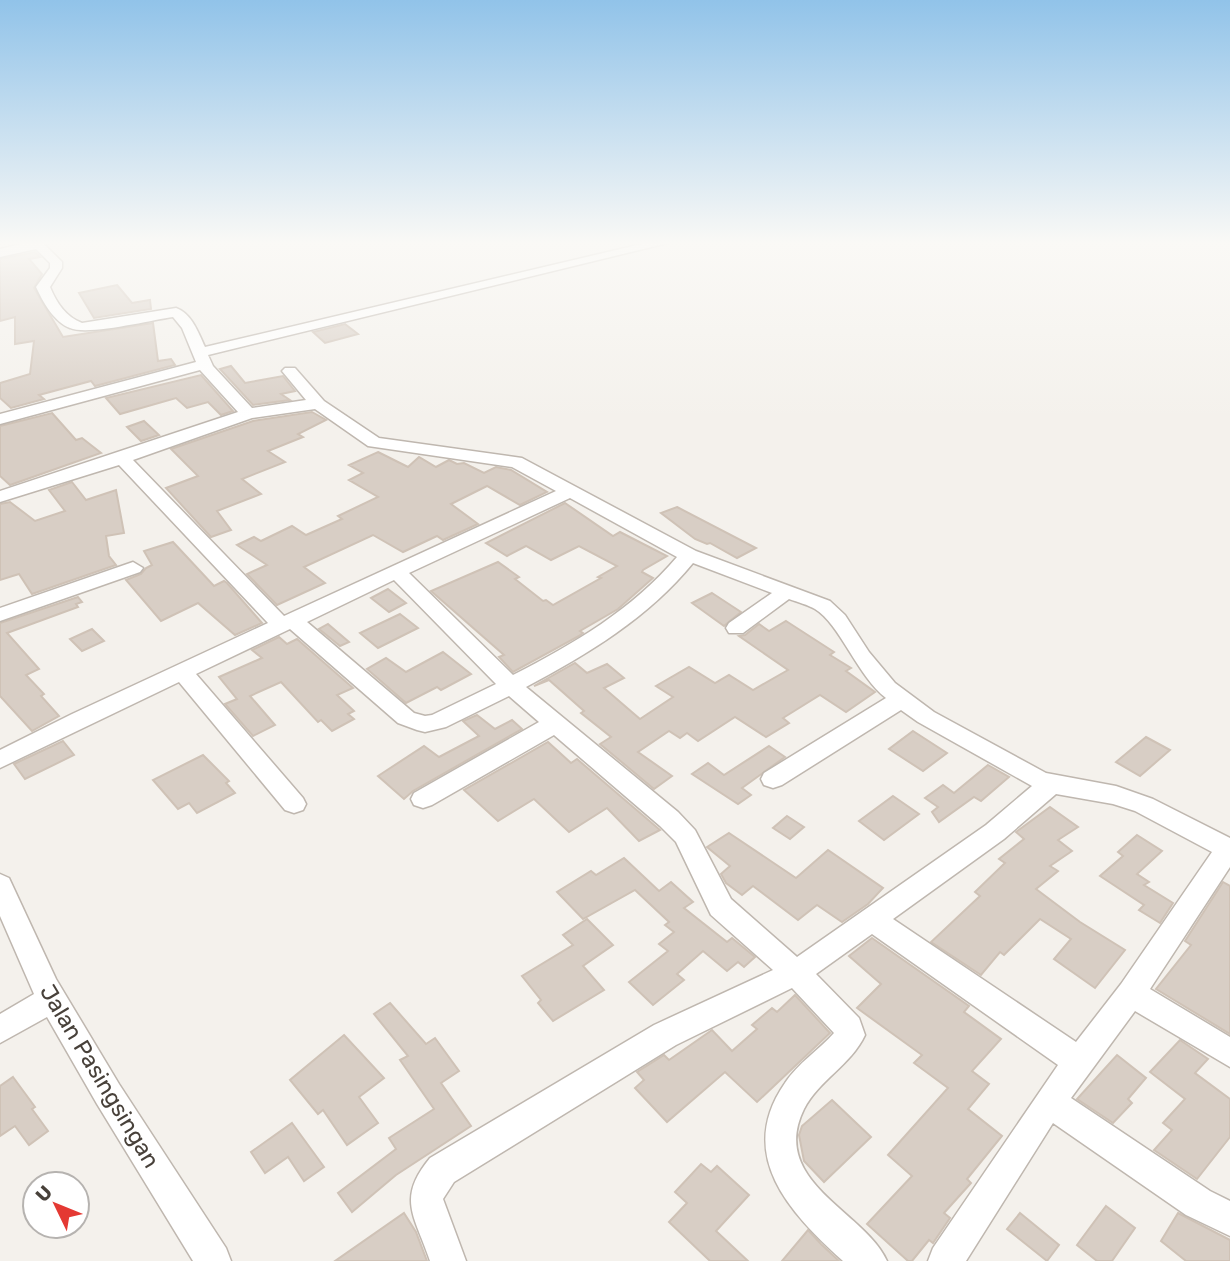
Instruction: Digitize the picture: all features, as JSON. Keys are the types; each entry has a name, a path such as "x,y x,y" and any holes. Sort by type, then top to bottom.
{"street":[{"path":"50,301 72,325 82,327 176,312 189,327 203,358 248,414"},
{"path":"0,419 203,358 431,301"},
{"path":"290,371 318,404 374,442 508,460 535,471 689,555 823,605 832,612 860,656 900,700 1021,771 1051,784 1116,795 1144,805 1229,849 1131,993 1049,1102 946,1261"},
{"path":"3,493 121,458 248,414 296,405 318,404"},
{"path":"121,458 288,624 406,718 425,724 438,721 511,686 602,633 673,579 689,555"},
{"path":"4,758 80,719 570,491"},
{"path":"0,615 133,568"},
{"path":"397,572 511,686 669,819 685,837 721,907 841,1017 850,1035 796,1093 785,1113 779,1137 784,1161 794,1186 816,1212 869,1261"},
{"path":"736,628 788,591"},
{"path":"183,672 295,804"},
{"path":"773,779 900,700"},
{"path":"423,799 556,723"},
{"path":"448,1261 426,1199 429,1186 442,1170 665,1035 796,973 995,832 1051,784"},
{"name":"Jalan Pasingsingan","path":"0,885 52,998 108,1094 213,1261"},
{"path":"872,920 1079,1062"},
{"path":"1131,993 1230,1053"},
{"path":"0,1030 52,998"},
{"path":"1049,1102 1198,1203 1230,1219"}],"building":[{"path":"0,301 42,301 63,337 153,323 158,361 171,359 175,365 95,386 91,381 39,395 44,399 11,408 0,398 0,383 30,374 34,341 15,344 15,317 0,321"},
{"path":"84,301 132,303 150,301 151,309 94,318"},
{"path":"345,324 358,334 325,343 313,332"},
{"path":"231,366 245,383 283,376 295,391 281,394 290,400 253,405 220,369"},
{"path":"201,375 233,411 221,415 208,402 187,408 176,398 120,414 106,398"},
{"path":"312,412 326,420 298,434 303,437 268,451 285,462 242,479 261,494 217,511 231,530 211,537 166,488 198,476 171,449 253,421"},
{"path":"52,413 76,440 82,438 101,453 10,485 0,476 0,426"},
{"path":"144,421 159,435 141,441 127,427"},
{"path":"378,452 408,467 419,457 436,467 449,460 457,464 464,463 484,473 496,467 511,470 547,492 520,505 487,486 451,504 478,524 443,540 437,536 403,552 373,535 304,567 325,583 277,605 247,574 267,565 237,545 254,537 261,541 292,526 306,535 342,519 338,516 378,497 349,480 363,473 349,465"},
{"path":"72,482 86,500 116,490 124,533 106,536 109,556 116,565 32,594 19,574 0,580 0,504 10,502 35,521 65,511 49,490"},
{"path":"565,503 613,536 620,532 667,556 643,570 642,572 653,578 618,609 580,631 583,633 579,636 513,672 499,657 504,655 431,591 498,562 519,577 515,579 543,601 553,605 601,578 598,577 617,566 579,546 551,560 526,546 507,556 486,543"},
{"path":"677,507 756,548 737,558 710,543 695,539 661,513"},
{"path":"173,542 214,586 224,581 227,583 262,623 235,635 198,603 161,621 126,580 141,574 152,565 144,551"},
{"path":"388,589 406,603 389,612 371,598"},
{"path":"712,593 741,612 724,626 692,603"},
{"path":"78,597 82,602 76,604 78,607 7,633 39,669 26,675 44,694 41,696 59,716 32,731 0,696 0,623"},
{"path":"400,614 418,628 378,648 360,633"},
{"path":"786,621 834,652 830,655 851,668 846,671 875,692 846,712 820,695 783,718 789,723 766,737 735,717 698,741 687,733 680,738 669,731 638,752 672,776 654,789 600,744 611,737 581,713 584,711 549,680 534,686 575,663 587,673 607,664 624,678 604,688 640,719 673,697 656,686 689,667 715,683 729,675 753,690 788,670 739,636 745,635 759,624 769,631"},
{"path":"328,624 349,642 340,646 319,629"},
{"path":"92,629 104,641 82,651 70,639"},
{"path":"279,637 287,644 297,639 353,688 337,695 354,711 348,714 354,719 332,731 321,720 318,722 281,682 250,696 275,725 253,736 225,704 237,699 219,677 262,658 252,650"},
{"path":"443,652 471,674 441,690 437,687 406,703 367,669 386,658 406,672"},
{"path":"477,715 495,729 512,720 522,729 413,791 404,799 378,776 424,746 439,757 479,736 463,721"},
{"path":"913,731 947,753 923,771 889,749"},
{"path":"1146,737 1170,750 1140,776 1116,762"},
{"path":"63,741 74,755 25,779 14,764"},
{"path":"548,742 571,763 577,759 660,830 639,841 607,808 569,832 534,799 498,821 464,790"},
{"path":"769,746 785,757 742,788 751,795 738,804 692,774 708,763 724,775"},
{"path":"203,755 229,781 226,783 235,793 197,813 189,803 178,809 153,780"},
{"path":"988,765 1009,777 981,801 974,797 939,822 932,812 938,807 925,798 943,785 954,793"},
{"path":"893,796 919,814 884,840 859,821"},
{"path":"1050,807 1078,827 1058,840 1072,851 1050,866 1058,871 1036,889 1080,922 1125,950 1095,988 1054,959 1071,939 1040,919 1004,955 1000,952 981,975 931,942 980,896 975,892 1005,863 999,859 1024,839 1016,832"},
{"path":"787,816 804,827 790,839 773,828"},
{"path":"729,833 796,878 828,850 883,888 868,904 842,922 817,905 798,920 753,886 742,895 726,883 721,874 730,866 707,847"},
{"path":"1137,835 1162,851 1137,874 1149,882 1144,885 1173,903 1160,923 1139,910 1144,905 1100,876 1123,856 1118,852"},
{"path":"624,858 659,891 671,882 693,902 684,908 727,942 732,938 755,957 744,967 738,962 727,971 703,951 677,974 684,980 653,1005 629,982 668,951 659,944 674,932 665,925 669,922 635,890 583,919 557,892 591,871 596,875"},
{"path":"1223,882 1230,886 1230,1034 1156,989 1191,945 1185,941"},
{"path":"587,919 613,945 583,966 604,990 553,1021 538,1003 541,1000 522,976 573,945 563,935"},
{"path":"872,938 969,1006 964,1012 1001,1039 972,1071 989,1084 968,1109 1002,1136 967,1179 971,1183 944,1213 950,1218 933,1243 929,1240 912,1261 908,1261 867,1224 912,1176 888,1155 948,1088 914,1063 922,1055 857,1008 881,984 849,956"},
{"path":"795,995 830,1033 757,1102 725,1072 667,1122 635,1088 644,1080 637,1072 664,1055 669,1060 712,1030 732,1051 757,1029 752,1025 772,1008 777,1012"},
{"path":"390,1003 426,1044 435,1038 459,1071 441,1083 471,1126 396,1175 352,1212 338,1193 396,1149 389,1138 434,1109 400,1060 408,1056 374,1014"},
{"path":"344,1035 384,1078 359,1097 378,1123 347,1145 323,1110 318,1114 290,1080"},
{"path":"1180,1040 1208,1059 1195,1073 1230,1099 1230,1137 1197,1179 1154,1150 1172,1130 1163,1123 1185,1099 1150,1072"},
{"path":"1117,1055 1146,1078 1128,1099 1132,1103 1113,1123 1077,1099"},
{"path":"13,1077 35,1107 32,1109 48,1131 29,1145 15,1126 0,1136 0,1086"},
{"path":"832,1100 871,1137 824,1182 804,1161 799,1135 802,1126"},
{"path":"292,1123 324,1167 304,1181 288,1157 265,1173 251,1152"},
{"path":"701,1164 711,1172 717,1166 749,1195 716,1231 748,1261 710,1261 669,1222 687,1203 675,1192"},
{"path":"1106,1206 1135,1228 1112,1261 1097,1261 1077,1245"},
{"path":"404,1213 416,1232 427,1261 335,1261"},
{"path":"1020,1213 1059,1245 1047,1261 1007,1229"},
{"path":"1178,1213 1230,1240 1230,1261 1186,1261 1161,1241"},
{"path":"808,1230 821,1244 839,1261 782,1261"}]}
